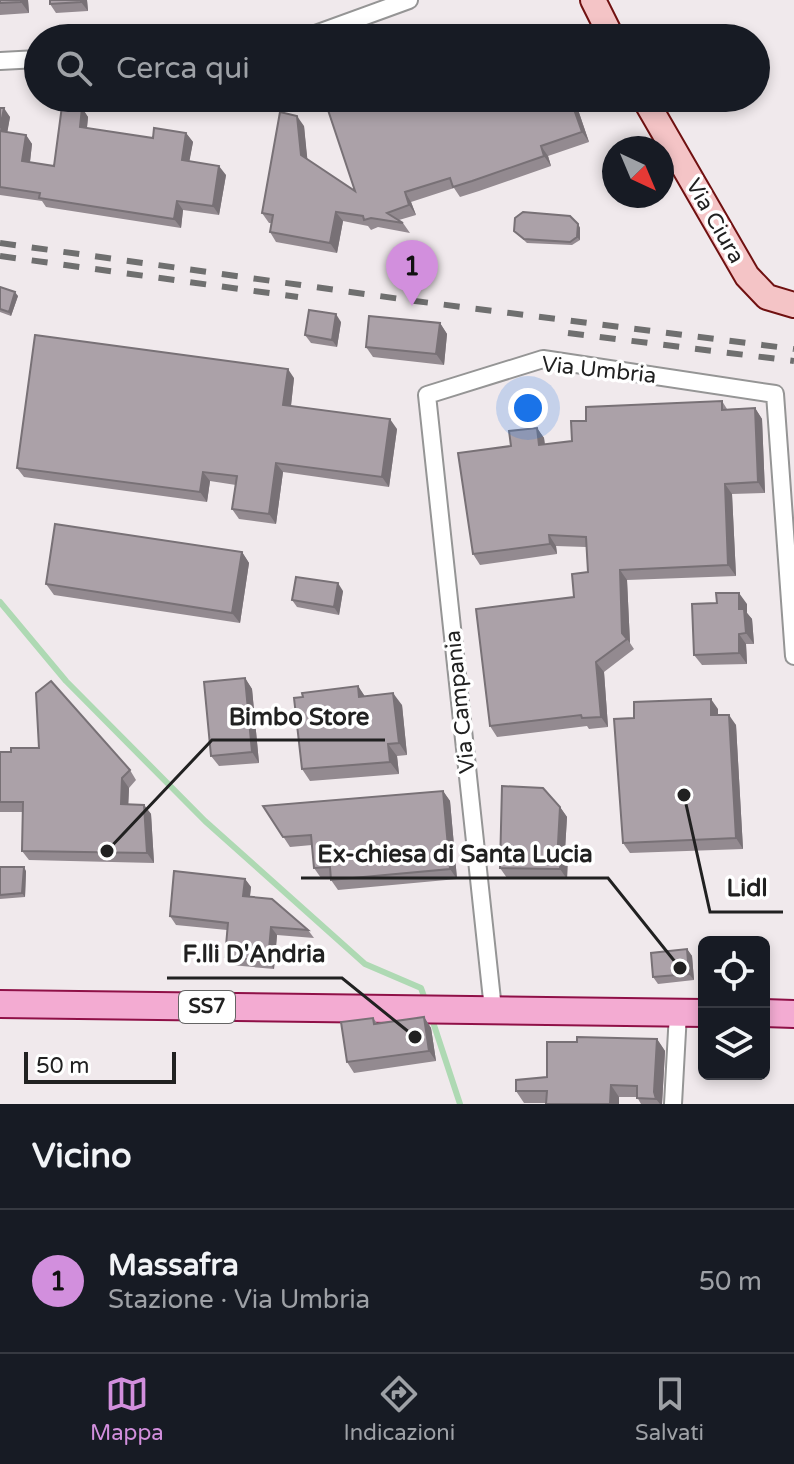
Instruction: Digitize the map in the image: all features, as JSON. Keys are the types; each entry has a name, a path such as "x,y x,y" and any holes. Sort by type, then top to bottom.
{"main road":[{"path":"593,0 605,24"},
{"name":"Via Ciura","path":"652,112 747,276 767,297 794,305"},
{"name":"SS7","path":"0,1004 691,1013"},
{"path":"770,1013 794,1014"}],"street":[{"path":"343,24 409,0"},
{"path":"0,61 24,60"},
{"name":"Via Umbria","path":"427,395 543,359 775,394 794,656"},
{"name":"Via Campania","path":"427,395 493,1009"},
{"path":"673,1104 691,1013"}],"building":[{"path":"0,0 21,0 21,2 0,3"},
{"path":"50,0 81,0 81,2 50,4"},
{"path":"61,112 82,112 80,127 153,138 154,128 186,133 182,160 219,166 213,206 177,201 174,219 39,198 40,193 0,187 0,131 26,135 22,161 54,166"},
{"path":"280,112 297,116 301,155 355,191 329,112 575,112 582,132 541,146 544,156 472,181 453,187 450,178 405,192 409,205 387,213 403,223 371,218 364,220 363,216 336,212 330,243 270,232 273,215 262,213"},
{"path":"523,212 570,216 578,224 577,237 570,242 524,239 514,231 515,218"},
{"path":"0,287 15,292 9,312 0,309"},
{"path":"309,310 336,314 332,340 305,335"},
{"path":"369,316 440,323 436,354 366,347"},
{"path":"35,335 288,369 283,405 390,419 382,477 276,463 269,514 232,509 237,476 203,472 200,492 17,468"},
{"path":"722,401 722,410 755,408 758,482 725,484 728,565 620,570 622,633 627,639 596,662 601,717 582,718 581,715 490,726 476,609 574,597 572,574 588,572 586,537 549,535 550,544 473,554 458,453 511,446 509,431 537,428 539,445 572,441 571,421 586,421 586,407"},
{"path":"55,524 242,552 232,613 46,584"},
{"path":"296,577 338,583 334,607 292,600"},
{"path":"716,593 739,593 739,609 744,609 746,633 739,634 739,653 694,655 692,604 717,603"},
{"path":"245,678 252,752 211,756 204,682"},
{"path":"51,681 130,770 122,778 121,804 144,805 147,853 22,851 23,802 0,802 0,752 11,752 11,748 39,748 36,693"},
{"path":"358,686 359,697 393,693 399,743 388,744 390,762 302,769 294,698 303,697 302,693"},
{"path":"711,699 711,715 729,715 736,838 623,843 614,719 634,718 634,702"},
{"path":"502,786 543,788 560,807 560,869 500,868"},
{"path":"443,791 450,869 331,880 330,867 314,868 311,835 283,837 263,806"},
{"path":"0,867 24,867 22,893 0,895"},
{"path":"174,871 245,879 243,896 272,899 308,930 271,927 268,961 225,957 228,923 170,916"},
{"path":"687,949 689,974 653,977 651,953"},
{"path":"424,1017 429,1051 347,1062 341,1022 373,1018 374,1024"},
{"path":"577,1037 657,1039 656,1099 637,1098 637,1086 611,1085 610,1104 546,1104 547,1091 516,1091 516,1080 547,1077 547,1042 577,1042"}],"waterway":[{"path":"0,602 66,681 205,821 365,964 421,988 426,1002"},
{"path":"431,1016 460,1104"}],"railway":[{"path":"0,243 415,301 794,349"},
{"path":"0,256 298,297"},
{"path":"568,333 794,361"}],"place":[{"name":"Massafra","path":"412,306"},
{"name":"Lidl","path":"684,795"},
{"name":"Bimbo Store","path":"107,851"},
{"name":"Ex-chiesa di Santa Lucia","path":"680,968"},
{"name":"F.lli D'Andria","path":"415,1037"}]}
